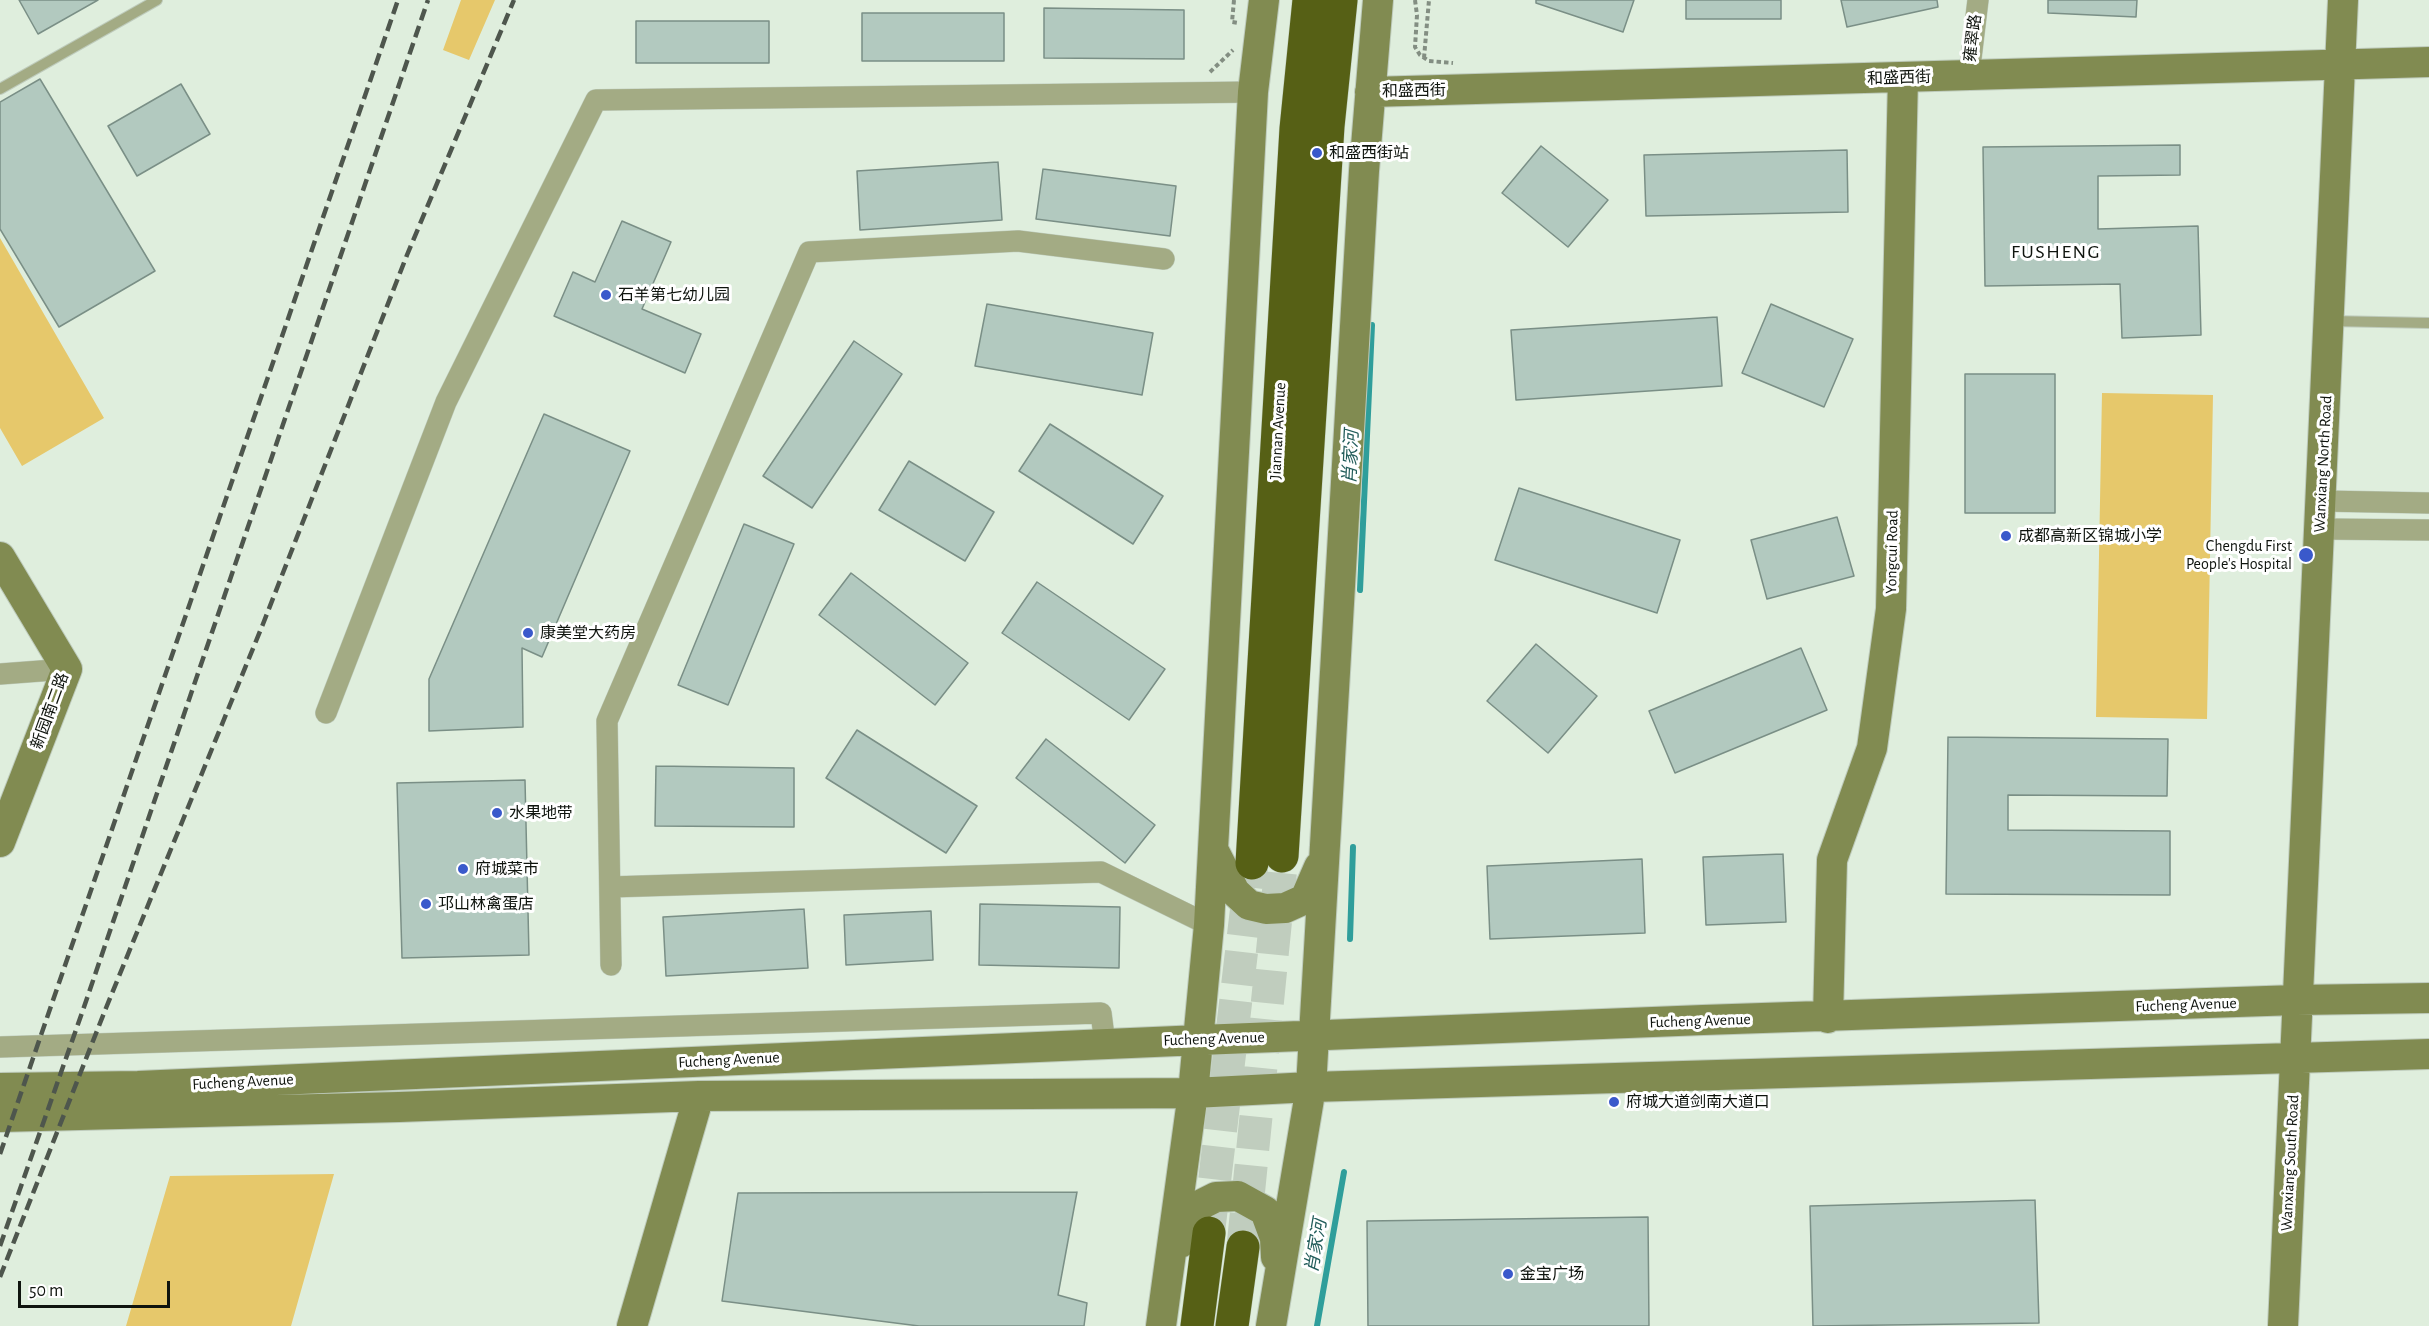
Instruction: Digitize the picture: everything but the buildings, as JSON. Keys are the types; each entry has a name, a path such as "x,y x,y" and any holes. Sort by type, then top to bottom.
{"highway":[{"name":"Jiannan Avenue","path":"1309,0 1296,129 1267,860 1328,126 1341,0"},
{"path":"1197,1326 1209,1233"},
{"path":"1232,1326 1243,1246"}],"main road":[{"path":"1271,1326 1311,1087 1370,92 1378,0"},
{"name":"Wanxiang North Road","path":"2296,1000 2321,515 2343,0"},
{"path":"1161,1326 1200,1040 1209,925 1253,92 1252,6"},
{"name":"和盛西街","path":"1370,92 2429,62"},
{"name":"Yongcui Road","path":"1828,1018 1832,860 1872,748 1891,609 1903,77"},
{"name":"新园南二路","path":"0,557 67,669 0,842"},
{"path":"1213,849 1235,892 1249,905 1266,909 1285,908 1305,899 1326,848"},
{"name":"Fucheng Avenue","path":"0,1088 138,1086 1704,1020 1828,1018 2296,1000 2429,998"},
{"name":"Wanxiang South Road","path":"2283,1326 2296,1000"},
{"name":"Fucheng Avenue","path":"0,1117 399,1107 699,1096 1193,1093 1311,1087 2429,1054"},
{"path":"632,1326 699,1096"},
{"path":"1168,1268 1200,1205 1216,1197 1238,1196 1265,1211 1275,1238 1278,1284"}],"street":[{"name":"雍翠路","path":"1968,75 1978,0"},
{"path":"326,713 446,402 596,100 1253,92"},
{"path":"611,965 607,721 809,252 1018,241 1164,260"},
{"path":"2321,515 2429,503"},
{"path":"2321,515 2429,530"},
{"path":"0,674 67,669"},
{"path":"610,886 1101,872 1209,925"},
{"path":"0,1047 1101,1013 1105,1044"}],"lane":[{"path":"0,89 157,0"},
{"path":"2330,321 2429,322"}],"path":[{"path":"1232,22 1234,0"},
{"path":"1415,0 1417,15 1415,47 1420,55 1429,61 1462,64"},
{"path":"1424,58 1429,0"},
{"path":"1238,34 1252,6"},
{"path":"1208,73 1237,46"}],"shaded area":[{"path":"461,0 495,0 469,60 443,50"},
{"path":"0,238 104,418 22,466 0,428"},
{"path":"2102,393 2213,395 2207,719 2096,717"},
{"path":"334,1174 291,1326 126,1326 170,1176"}],"waterway":[{"name":"肖家河","path":"1360,590 1372,325"},
{"name":"肖家河","path":"1350,939 1353,847"},
{"name":"肖家河","path":"1317,1326 1344,1172"}],"tunnel":[{"path":"1243,1247 1282,856"},
{"path":"1209,1228 1252,863"}],"railway":[{"path":"0,1154 398,0"},
{"path":"0,1246 84,1007 428,0"},
{"path":"0,1277 106,1008 263,624 407,255 514,0"}],"place":[{"name":"和盛西街站","path":"1317,153"},
{"name":"石羊第七幼儿园","path":"606,295"},
{"name":"成都高新区锦城小学","path":"2006,536"},
{"name":"Chengdu First People's Hospital","path":"2306,555"},
{"name":"康美堂大药房","path":"528,633"},
{"name":"水果地带","path":"497,813"},
{"name":"府城菜市","path":"463,869"},
{"name":"邛山林禽蛋店","path":"426,904"},
{"name":"府城大道剑南大道口","path":"1614,1102"},
{"name":"金宝广场","path":"1508,1274"}],"district":[{"name":"FUSHENG","path":"2056,252"}]}
